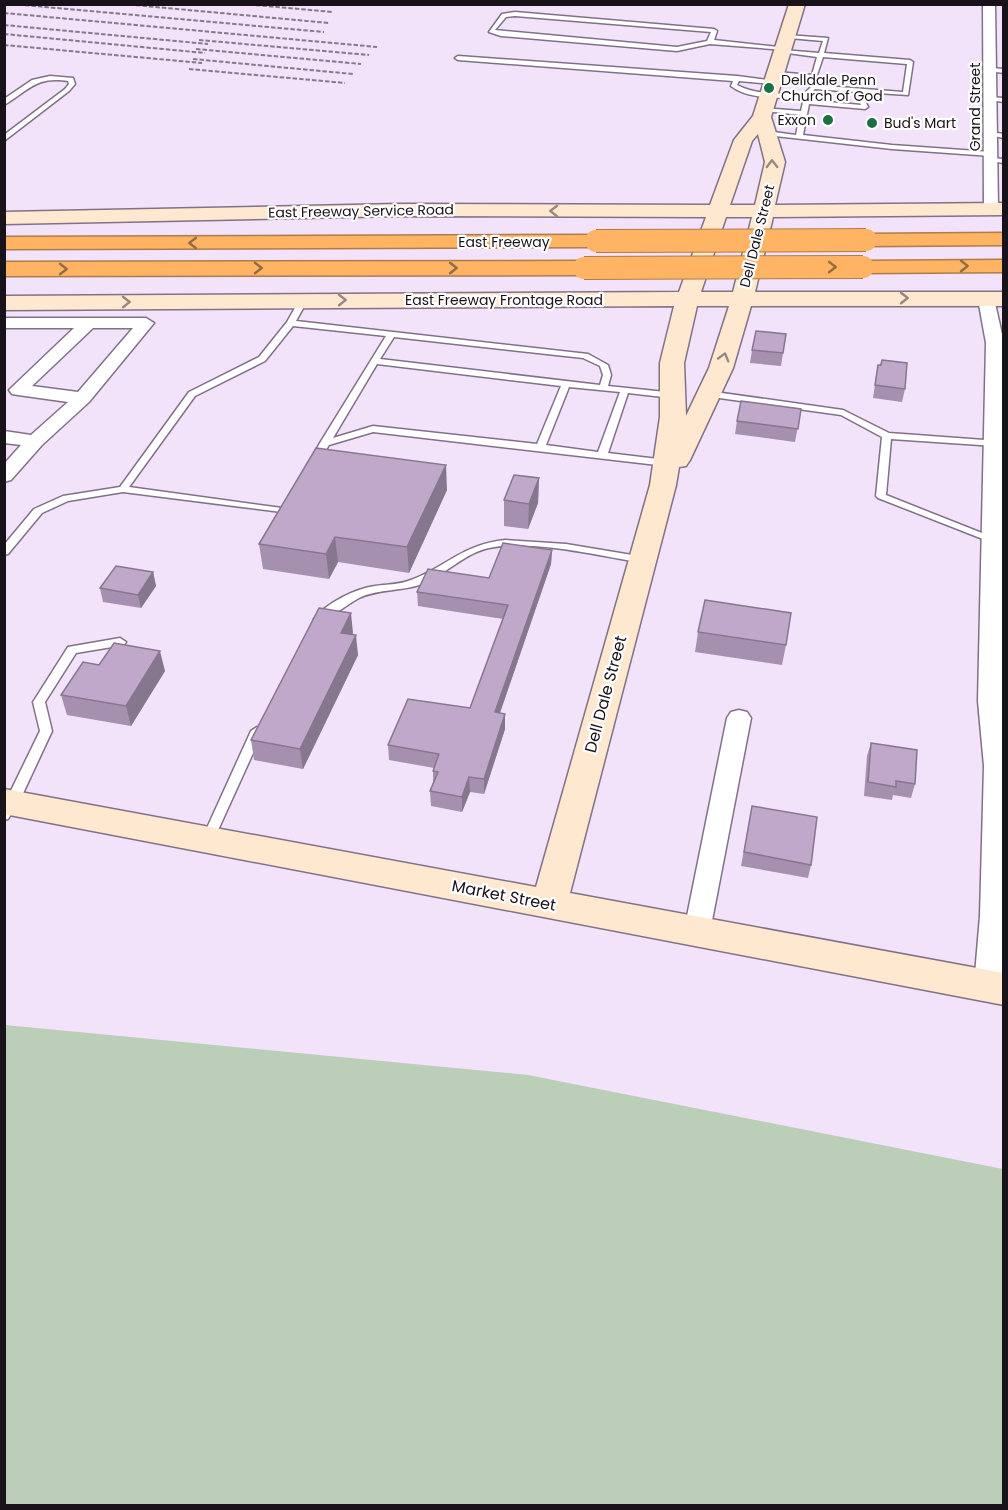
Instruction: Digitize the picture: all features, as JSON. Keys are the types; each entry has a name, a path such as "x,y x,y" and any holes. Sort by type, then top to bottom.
{"highway":[{"path":"4,220 248,227 517,242"},
{"name":"East Freeway","path":"4,243 1004,239"},
{"name":"East Freeway","path":"4,269 1004,266"}],"main road":[{"name":"Dell Dale Street","path":"549,904 620,639 644,560 665,474 673,417 672,363 687,300 743,140 769,101 797,4"},
{"name":"Dell Dale Street","path":"665,474 721,368 740,299 748,280 775,162 769,101"},
{"path":"717,211 997,209"},
{"name":"East Freeway Service Road","path":"4,220 400,210 717,211"},
{"path":"826,298 810,293 795,284 798,223 825,214 923,214 950,210"},
{"path":"488,299 623,293 639,290 645,283 663,225 658,220 644,215 600,212"},
{"name":"East Freeway Frontage Road","path":"4,303 488,299 995,299"},
{"name":"Market Street","path":"7,806 208,839 996,987"}],"street":[{"name":"Grand Street","path":"989,4 997,71 995,158 997,209"},
{"path":"995,299 990,701 996,766 993,915 996,987"},
{"path":"4,323 146,323 82,399 35,441 4,476"},
{"path":"82,399 18,390 89,323"},
{"path":"4,437 35,441"},
{"path":"697,931 739,718"}],"lane":[{"path":"710,42 714,31 515,14 504,15 490,31 501,34 677,49 710,42 786,45 826,39 813,87 806,96 769,101"},
{"path":"786,45 821,55 910,62 906,94 813,87"},
{"path":"458,58 737,78 769,101 799,137 995,158"},
{"path":"4,103 38,79 58,76 71,79 72,84 67,90 4,139"},
{"path":"769,101 814,77"},
{"path":"737,78 734,86 742,91 804,113"},
{"path":"799,137 806,102 865,107 856,90"},
{"path":"123,489 192,394 262,359 291,322 303,301"},
{"path":"291,322 392,333 424,340 570,358 585,356 604,365 607,375 603,388"},
{"path":"308,472 392,333"},
{"path":"408,366 414,356"},
{"path":"431,368 435,359"},
{"path":"450,370 455,361"},
{"path":"374,362 450,370 474,368 538,376 603,388 672,395"},
{"path":"540,447 562,380"},
{"path":"602,455 625,390"},
{"path":"708,394 843,413 887,436 995,442"},
{"path":"325,443 373,429 602,455 665,474"},
{"path":"887,436 881,496 992,539"},
{"path":"4,552 38,511 66,498 123,489 285,511 296,491"},
{"path":"313,628 319,620 343,602 368,591 395,590 414,584 459,556 490,545 556,548 644,560"},
{"path":"7,806 46,730 39,702 72,650 120,642"},
{"path":"208,839 261,723"}],"green space":[{"path":"5,1025 528,1075 1003,1169 1003,1505 5,1505"}],"building":[{"path":"756,331 786,334 783,353 752,350"},
{"path":"882,360 907,363 905,389 875,385 878,365 881,365"},
{"path":"741,401 801,409 798,429 737,421"},
{"path":"316,448 446,465 407,547 335,537 326,554 259,544"},
{"path":"514,475 539,478 529,504 504,500"},
{"path":"503,543 552,550 495,712 505,714 484,779 469,777 462,797 430,791 438,772 433,771 439,754 388,745 408,699 470,708 508,605 417,592 428,569 489,578"},
{"path":"116,566 153,572 138,595 100,588"},
{"path":"705,600 791,613 786,645 698,632"},
{"path":"319,608 351,613 341,633 356,635 300,749 251,740"},
{"path":"114,643 160,651 126,706 61,695 83,662 99,665"},
{"path":"871,743 917,750 915,784 896,781 896,787 868,782"},
{"path":"752,806 817,817 811,865 744,852"}],"railway":[{"path":"12,4 324,32"},
{"path":"123,4 329,23"},
{"path":"243,4 333,12"},
{"path":"4,13 377,47"},
{"path":"4,25 208,44"},
{"path":"4,34 205,53"},
{"path":"199,40 369,55"},
{"path":"4,45 202,63"},
{"path":"196,49 361,64"},
{"path":"193,59 353,74"},
{"path":"189,69 345,83"}],"place":[{"name":"Delldale Penn Church of God","path":"769,88"},
{"name":"Exxon","path":"828,120"},
{"name":"Bud's Mart","path":"872,123"}]}
